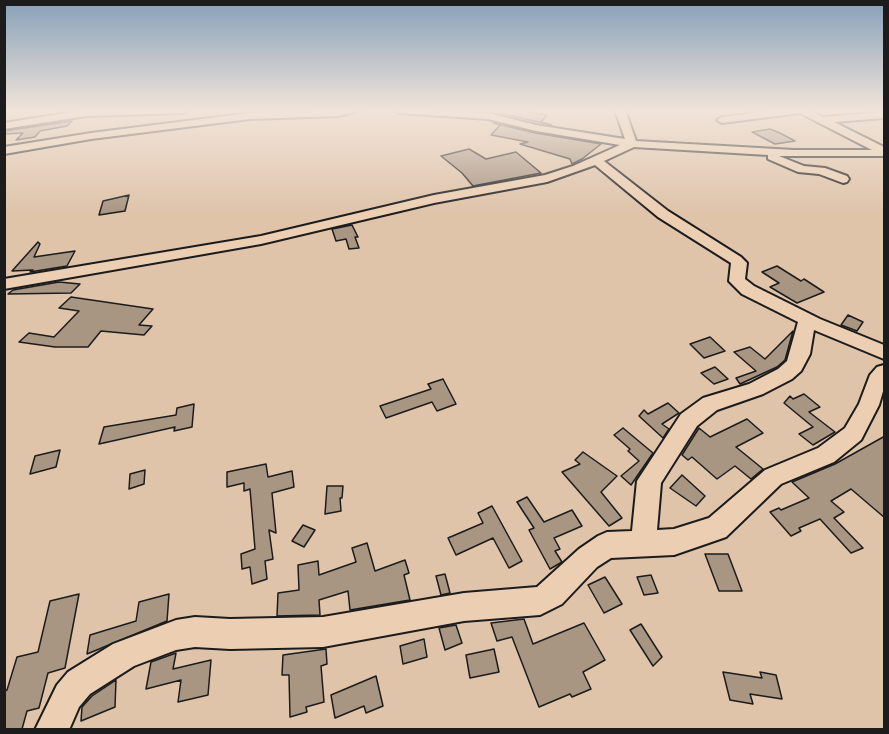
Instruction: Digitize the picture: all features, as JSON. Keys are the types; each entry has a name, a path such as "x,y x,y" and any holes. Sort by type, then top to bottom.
{"street":[{"path":"4,151 43,144"},
{"path":"4,284 261,240 434,199 547,178 577,169 631,144"},
{"path":"637,144 847,155 885,152"},
{"path":"870,144 885,152"},
{"path":"756,150 799,168 821,171 843,178"},
{"path":"596,160 663,214 736,260 739,263 736,278 741,285 807,320 885,352"},
{"path":"645,543 644,518 649,481 689,420 710,404 756,388 785,374 794,366 800,354 807,320"},
{"path":"51,729 68,696 79,683 124,655 176,635 195,632 230,634 323,632 464,607 540,601 552,594 588,558 607,545 674,542 717,528 773,477 826,454 853,434 869,405 877,380 885,372"}],"building":[{"path":"521,144 601,144 572,164 570,159"},
{"path":"469,149 486,159 516,152 541,173 473,186 462,173 441,156"},
{"path":"129,195 125,211 99,215 103,201"},
{"path":"352,225 358,237 355,237 359,248 349,249 346,239 336,241 332,229"},
{"path":"38,242 40,244 34,257 75,251 67,266 30,272 33,270 12,271"},
{"path":"777,266 824,292 797,303 770,287 779,283 762,272"},
{"path":"59,282 80,284 71,293 8,294 13,290"},
{"path":"71,297 153,309 139,325 152,326 144,335 101,331 88,347 55,347 19,342 29,333 54,337 79,311 59,308"},
{"path":"848,315 863,322 857,331 841,325"},
{"path":"793,331 785,360 777,367 740,384 736,378 756,371 734,352 750,347 765,359"},
{"path":"710,337 725,351 704,358 690,344"},
{"path":"715,367 728,379 714,384 701,373"},
{"path":"443,379 456,404 437,411 432,402 386,418 380,406 431,389 428,384"},
{"path":"804,394 820,407 809,412 835,432 813,445 799,434 813,427 784,403 790,396 793,399"},
{"path":"668,403 679,413 662,424 669,429 663,438 639,416 644,410 648,414"},
{"path":"194,404 192,427 174,431 175,427 99,444 104,427 176,415 177,408"},
{"path":"747,419 763,433 736,447 763,469 751,479 735,466 717,479 692,457 688,460 682,455 699,428 710,437"},
{"path":"623,428 653,453 631,485 621,476 639,461 628,451 630,449 614,435"},
{"path":"885,436 885,518 851,489 831,501 844,512 834,518 863,548 851,553 820,519 799,528 801,531 791,536 770,512 779,508 781,510 809,498 792,482 835,464"},
{"path":"60,450 56,467 30,474 35,456"},
{"path":"583,452 617,476 601,492 622,518 609,526 562,472 580,464 575,460"},
{"path":"266,464 268,477 292,471 294,487 272,493 276,533 269,530 273,559 265,561 267,579 252,584 250,567 242,569 241,554 255,549 250,489 244,491 244,483 227,487 227,472"},
{"path":"145,470 144,484 129,489 130,474"},
{"path":"682,475 705,496 696,506 670,488"},
{"path":"327,486 343,486 342,498 340,498 341,511 325,514"},
{"path":"527,497 544,522 572,510 582,526 554,538 560,549 555,551 562,562 550,569 529,530 534,528 517,502"},
{"path":"492,506 522,561 509,568 493,538 456,555 448,538 483,523 478,513"},
{"path":"303,525 315,530 304,547 292,541"},
{"path":"367,543 375,571 405,560 409,573 404,575 410,600 350,610 348,591 319,600 320,615 277,616 278,593 299,590 298,565 318,561 319,575 356,562 352,548"},
{"path":"705,554 728,554 742,591 719,591"},
{"path":"445,574 450,593 441,595 436,576"},
{"path":"651,575 658,593 644,595 637,577"},
{"path":"605,577 622,604 604,613 588,585"},
{"path":"79,594 65,668 48,673 39,708 27,711 22,729 4,729 4,691 7,690 17,657 38,652 50,601"},
{"path":"169,594 167,621 87,654 90,635 136,621 139,602"},
{"path":"524,619 533,644 584,623 605,660 583,672 591,689 572,697 570,694 539,707 512,637 497,641 491,623"},
{"path":"641,624 662,657 653,666 630,630"},
{"path":"456,625 462,643 445,650 439,628"},
{"path":"424,639 427,657 403,664 400,646"},
{"path":"326,649 327,664 321,666 324,702 306,707 307,712 290,717 289,675 282,675 283,655"},
{"path":"494,649 499,672 470,678 466,655"},
{"path":"176,653 173,669 211,660 208,695 178,702 181,680 146,689 151,662"},
{"path":"723,672 762,678 760,672 776,675 782,699 750,694 753,704 730,700"},
{"path":"376,676 383,706 366,713 364,706 335,718 331,695"},
{"path":"116,680 115,707 81,721 82,707 92,696"}]}
